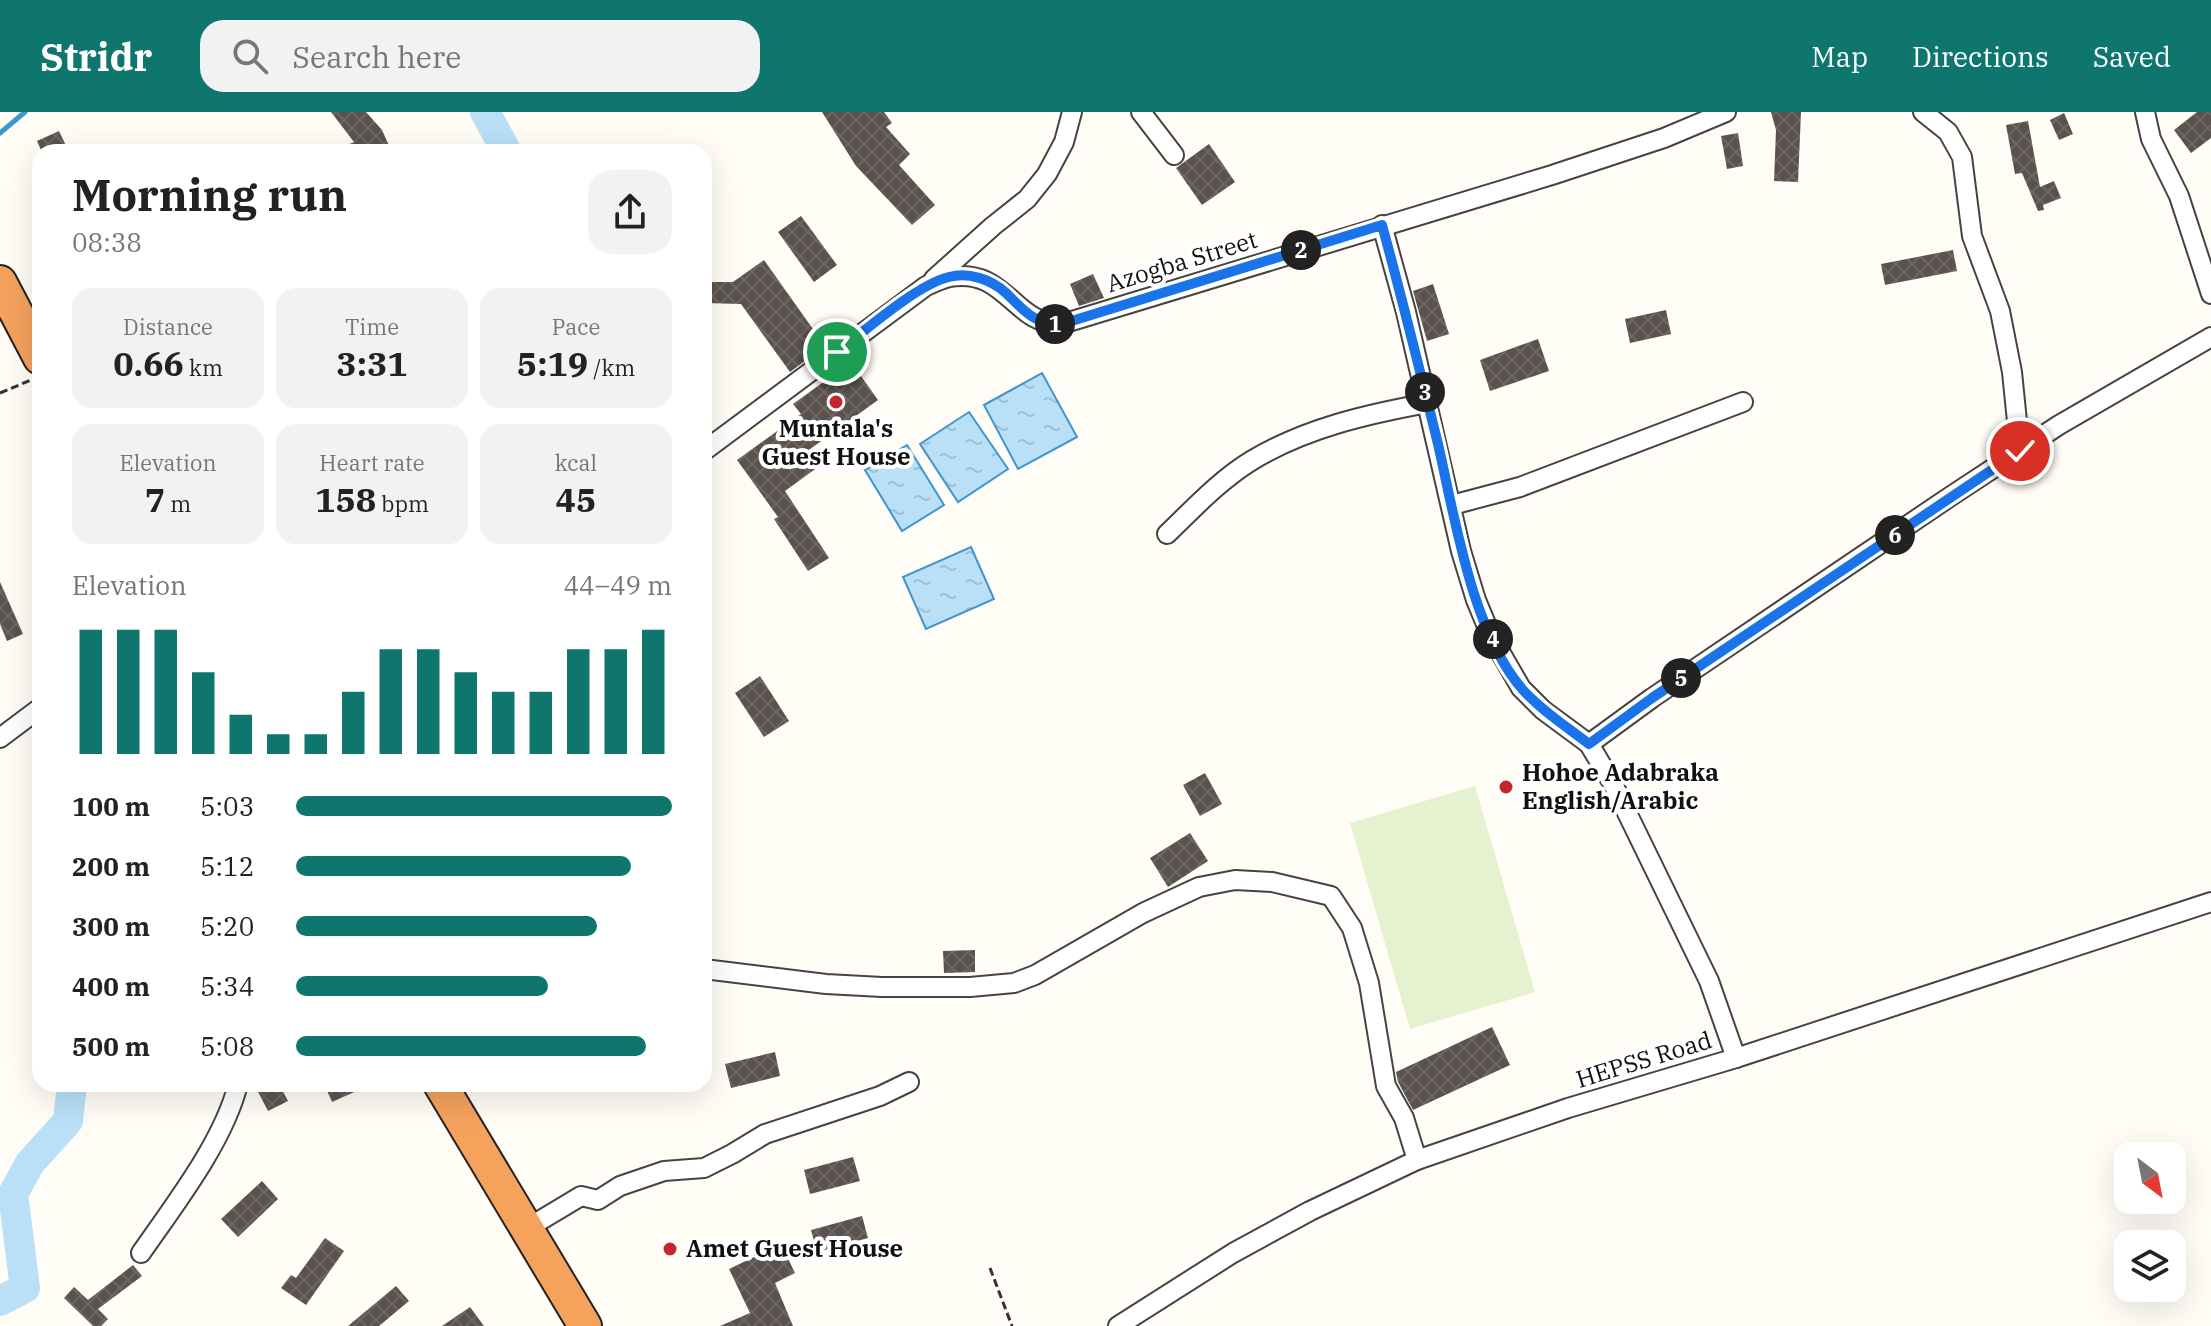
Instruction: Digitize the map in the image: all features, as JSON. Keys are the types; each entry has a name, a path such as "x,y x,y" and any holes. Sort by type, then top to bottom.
{"highway":[{"path":"0,282 32,362"},
{"path":"445,1092 585,1326"}],"street":[{"path":"926,286 1027,199 1047,174 1064,142 1072,112"},
{"path":"1141,112 1174,155"},
{"name":"Azogba Street","path":"712,445 926,286 950,277 976,277 998,286 1031,317 1046,325 1062,324 1552,175 1664,138 1726,112"},
{"path":"1923,112 1948,132 1962,157 1972,236 2000,311 2012,372 2020,451"},
{"path":"2145,112 2151,139 2179,196 2211,294"},
{"path":"1382,225 1428,403 1461,551 1476,600 1502,657 1521,688 1543,710 1589,744 1641,837 1697,954 1736,1058"},
{"path":"1589,744 1652,698 2020,451 2211,337"},
{"path":"1452,505 1520,487 1743,402"},
{"path":"1167,534 1251,461 1300,437 1360,416 1428,403"},
{"path":"0,738 32,714"},
{"path":"712,970 826,984 882,987 970,987 1014,983 1035,975 1143,913 1199,887 1235,880 1304,888 1331,896 1352,928 1369,983 1386,1086 1404,1118 1417,1160"},
{"name":"HEPSS Road","path":"1118,1326 1246,1246 1310,1211 1417,1160 1568,1108 1736,1058 2211,902"},
{"path":"526,1229 581,1196 598,1200 620,1186 664,1171 704,1168 765,1134 880,1096 909,1082"},
{"path":"141,1253 220,1131 232,1109 236,1092"}],"path":[{"path":"0,393 32,371"},
{"path":"990,1268 1012,1326"}],"green space":[{"path":"1475,786 1535,992 1410,1029 1350,823"}],"water":[{"path":"1042,373 1077,437 1018,469 984,405"},
{"path":"969,412 1008,469 958,502 920,444"},
{"path":"907,445 944,505 902,531 865,470"},
{"path":"971,547 994,599 926,629 903,577"}],"building":[{"path":"331,112 366,112 382,130 388,144 349,144 354,142"},
{"path":"822,112 884,112 892,123 886,127 910,154 899,165 935,205 912,225 856,166"},
{"path":"1771,112 1801,112 1798,182 1774,181 1776,130"},
{"path":"2197,112 2211,112 2211,138 2191,153 2174,130"},
{"path":"2064,113 2073,134 2059,140 2050,120"},
{"path":"2028,121 2040,187 2054,181 2061,198 2043,205 2044,210 2038,211 2022,173 2015,174 2006,125"},
{"path":"59,131 65,144 38,144 37,141"},
{"path":"1738,133 1743,166 1727,169 1721,136"},
{"path":"1209,144 1235,182 1202,205 1176,168"},
{"path":"801,216 837,265 814,282 778,232"},
{"path":"1953,250 1957,271 1885,285 1881,264"},
{"path":"764,260 825,346 790,372 741,304 712,303 712,282 733,282"},
{"path":"1093,274 1104,298 1079,306 1070,284"},
{"path":"1433,284 1449,334 1427,341 1413,291"},
{"path":"1666,310 1671,334 1630,343 1625,319"},
{"path":"1538,339 1549,371 1490,391 1480,360"},
{"path":"851,362 878,400 806,452 818,467 785,491 829,558 808,571 774,519 778,517 737,460 801,414 793,404"},
{"path":"0,582 23,634 7,641 0,624"},
{"path":"760,676 789,721 764,737 735,693"},
{"path":"1205,773 1222,804 1200,816 1183,785"},
{"path":"1190,833 1208,861 1168,887 1150,858"},
{"path":"975,950 975,972 944,973 943,951"},
{"path":"1492,1027 1510,1065 1413,1110 1396,1072"},
{"path":"775,1052 780,1076 731,1088 725,1064"},
{"path":"258,1092 283,1092 288,1101 268,1111"},
{"path":"328,1092 354,1092 332,1102"},
{"path":"853,1157 860,1181 810,1194 804,1170"},
{"path":"262,1181 278,1199 238,1237 221,1219"},
{"path":"862,1216 868,1238 817,1252 811,1230"},
{"path":"325,1238 344,1251 306,1305 281,1288 291,1275 296,1278"},
{"path":"781,1244 795,1273 775,1283 793,1326 720,1326 750,1313 729,1269"},
{"path":"133,1265 142,1276 98,1309 108,1319 101,1326 93,1326 64,1298 74,1287 88,1300"},
{"path":"396,1286 409,1301 379,1326 348,1326"},
{"path":"470,1307 484,1326 442,1326"}],"waterway":[{"path":"0,133 25,112"},
{"path":"485,112 503,144"},
{"path":"0,1301 25,1288 13,1194 30,1163 68,1121 71,1092"}],"place":[{"name":"Muntala's Guest House","path":"836,402"},
{"name":"Hohoe Adabraka English/Arabic","path":"1506,787"},
{"name":"Amet Guest House","path":"670,1249"}],"route":[{"path":"837,352 926,286 950,277 976,277 998,286 1031,317 1046,325 1062,324 1382,225 1406,312 1461,551 1476,600 1491,636 1521,688 1543,710 1589,744 1652,698 2020,451"}]}
